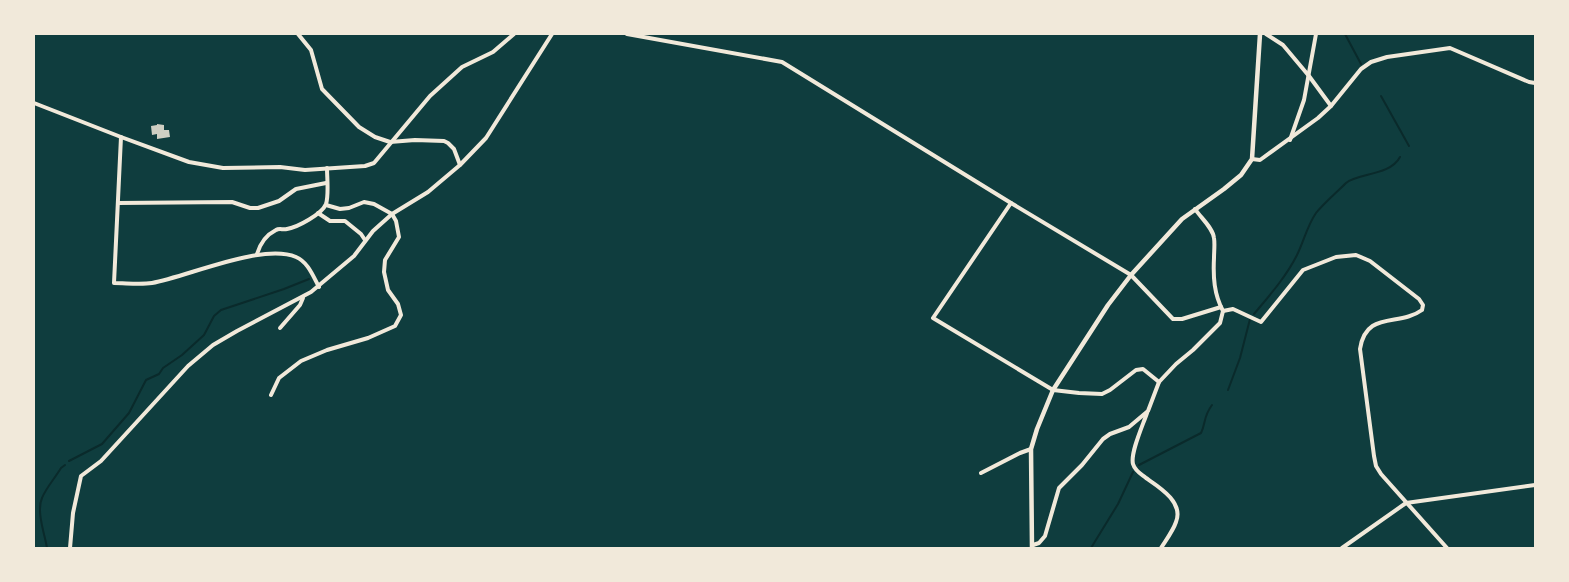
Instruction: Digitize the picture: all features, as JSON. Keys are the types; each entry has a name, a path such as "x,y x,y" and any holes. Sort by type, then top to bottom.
{"street":[{"path":"298,34 311,50 322,89 359,127 375,137 390,142 415,140 444,141 454,149 460,165"},
{"path":"34,103 121,138 189,162 223,168 280,167 305,170 365,166 374,163 430,96 462,67 493,52 514,34"},
{"path":"70,548 81,476 101,460 188,366 213,345 303,298 354,256 364,240 392,214 428,192 460,165 486,138 552,34"},
{"path":"628,34 782,62 1131,275 1173,319 1182,319 1222,309 1233,309 1261,322 1302,270 1336,256 1356,255 1370,261 1419,299 1423,305 1422,310 1418,314 1373,325 1362,339 1360,350 1376,466 1406,503 1447,548"},
{"path":"1148,411 1129,427 1110,434 1103,439 1082,465 1058,488 1045,536 1039,544 1032,547 1031,449 1037,429 1054,390 1108,305 1131,275 1172,228 1241,175 1252,158 1260,34"},
{"path":"1266,34 1283,45 1331,106"},
{"path":"1290,140 1304,100 1316,34"},
{"path":"1252,158 1260,160 1290,140 1331,106 1360,69 1371,62 1397,55 1450,48 1535,83"},
{"path":"121,138 114,283 151,283 257,254 285,253 298,257 306,263 319,286"},
{"path":"257,254 266,237 277,229 287,229 310,220 326,205 327,168"},
{"path":"118,202 232,202 250,208 258,208 279,201 296,189 326,183"},
{"path":"271,395 279,378 302,361 327,350 368,338 395,326 400,315 398,304 388,290 384,272 384,260 399,237 396,221 392,214 374,204 364,202 349,208 340,209 326,205"},
{"path":"1011,202 933,318 1054,390 1102,394 1136,370 1143,369 1159,382"},
{"path":"1161,548 1176,522 1177,507 1164,491 1137,471 1133,464 1132,455 1159,382 1220,323 1222,309 1217,300 1214,286 1214,238 1210,229 1195,210"},
{"path":"318,213 330,221 345,221 364,240"},
{"path":"280,328 300,305 303,298"},
{"path":"981,473 1031,449"},
{"path":"1342,548 1406,503 1535,486"}],"building":[{"path":"157,124 164,125 164,130 169,130 170,137 157,139 157,134 152,135 151,126"}],"waterway":[{"path":"1345,34 1361,64"},
{"path":"1381,96 1409,146"},
{"path":"1254,314 1288,271 1316,213 1346,183 1358,177 1389,168 1400,157"},
{"path":"69,461 102,444 129,413 146,380 159,374 163,368 182,355 204,335 214,316 221,310 309,279"},
{"path":"1228,390 1240,358 1250,319"},
{"path":"1139,465 1201,433 1207,413 1212,405"},
{"path":"47,548 40,516 40,503 48,487 65,465"},
{"path":"1091,548 1118,504 1133,472"}]}
